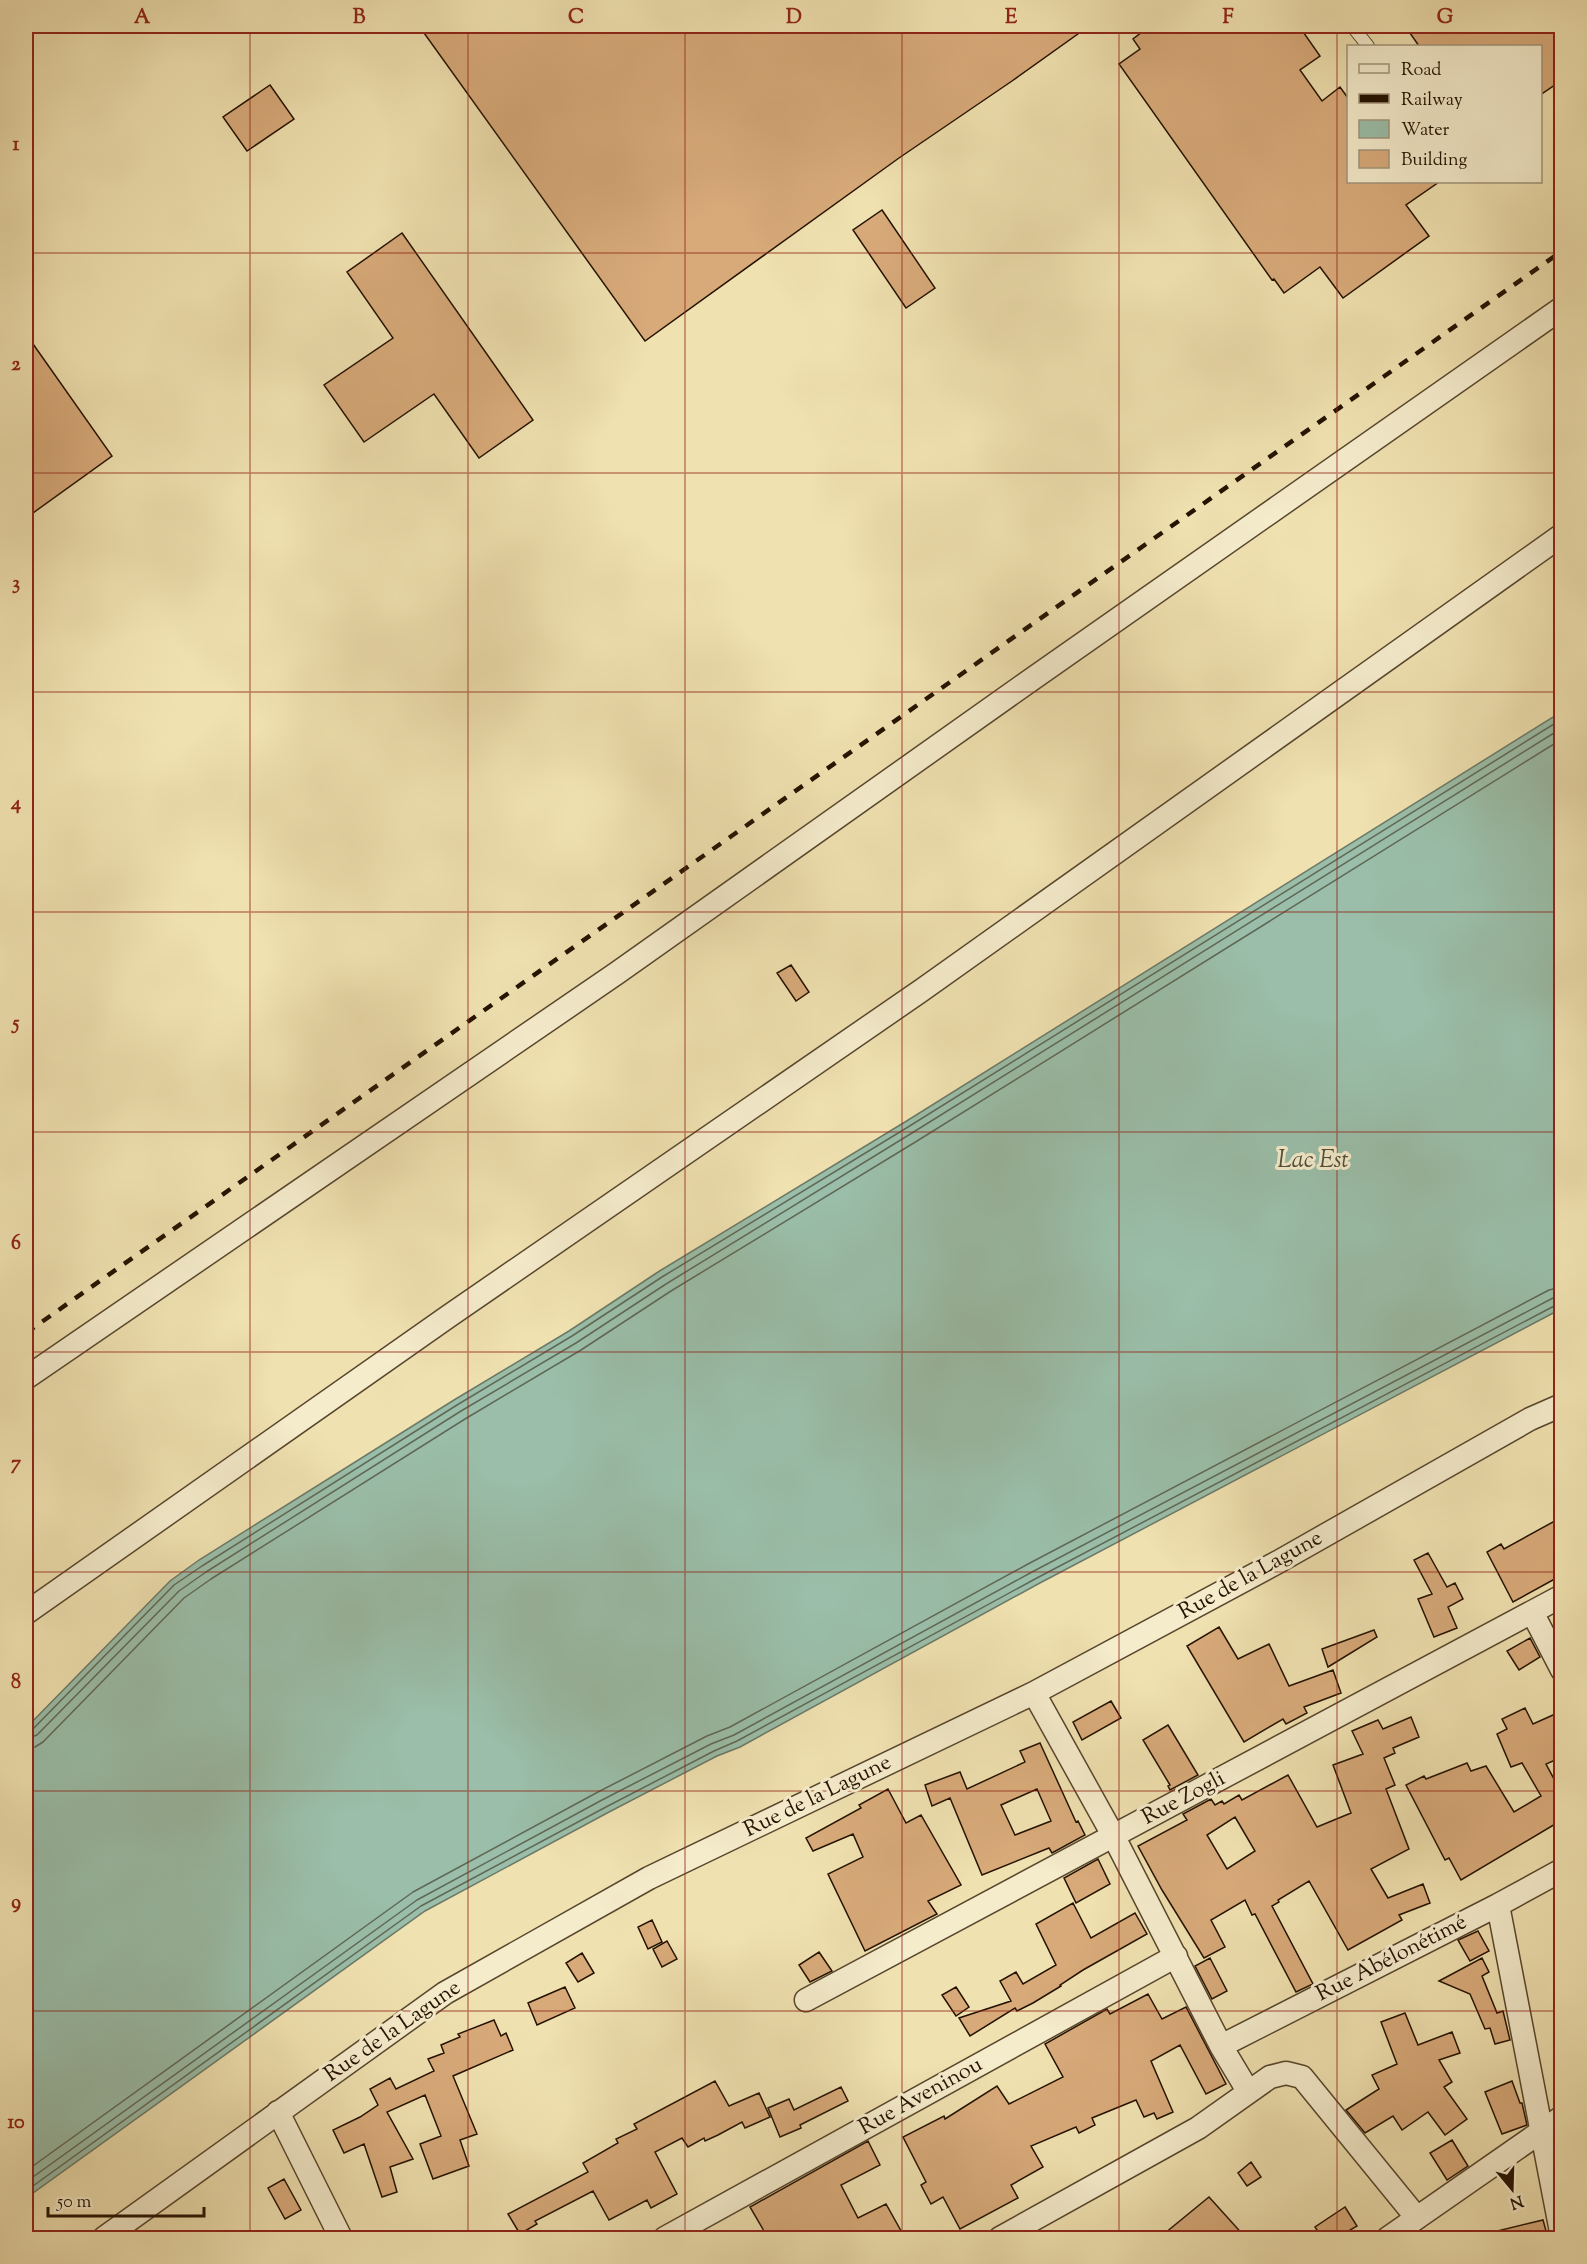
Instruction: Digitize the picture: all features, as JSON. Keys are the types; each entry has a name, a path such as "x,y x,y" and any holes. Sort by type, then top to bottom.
{"street":[{"path":"26,1378 617,973 1028,681 1562,308"},
{"path":"26,1613 449,1316 922,990 1562,535"},
{"name":"Rue de la Lagune","path":"104,2238 445,1994 649,1878 1034,1693 1278,1562 1530,1419 1562,1404"},
{"name":"Rue Zogli","path":"806,2000 1562,1596"},
{"path":"1532,1612 1562,1671"},
{"path":"1034,1693 1114,1837 1221,2046 1248,2091"},
{"name":"Rue Abélonétimé","path":"1221,2046 1562,1870"},
{"path":"1498,1905 1562,2237"},
{"name":"Rue Aveninou","path":"665,2238 1176,1956"},
{"path":"1000,2238 1198,2128 1270,2077 1286,2073 1302,2077 1416,2218"},
{"path":"278,2112 341,2238"},
{"path":"1388,2238 1562,2117"}],"lane":[{"path":"1352,26 1367,45"}],"water":[{"name":"Lac Est","path":"1561,712 1561,1309 1038,1584 740,1747 717,1756 609,1812 425,1911 26,2198 26,1728 170,1581 199,1560 454,1400 569,1331 658,1272 905,1122"}],"building":[{"path":"419,26 1089,26 899,158 645,341"},
{"path":"1150,26 1299,26 1320,56 1300,70 1322,101 1340,87 1347,97 1347,183 1438,183 1406,205 1429,236 1343,298 1320,267 1284,293 1274,279 1272,280 1119,64 1140,49 1133,39"},
{"path":"1405,26 1562,26 1562,80 1542,94 1542,45 1418,45"},
{"path":"270,85 294,119 247,151 223,117"},
{"path":"882,210 935,288 906,308 853,230"},
{"path":"402,233 533,420 479,458 434,394 364,442 324,385 393,338 347,272"},
{"path":"26,334 112,456 26,518"},
{"path":"791,965 809,992 796,1001 777,973"},
{"path":"1562,1517 1562,1575 1513,1602 1487,1552 1501,1544 1504,1549"},
{"path":"1428,1553 1447,1587 1455,1583 1463,1599 1448,1607 1457,1628 1434,1637 1418,1599 1432,1594 1414,1560"},
{"path":"1219,1627 1238,1659 1269,1644 1289,1686 1333,1670 1341,1693 1304,1707 1307,1713 1286,1724 1283,1719 1244,1742 1187,1646"},
{"path":"1374,1630 1377,1637 1328,1667 1322,1649"},
{"path":"1530,1638 1540,1657 1519,1670 1507,1651"},
{"path":"1111,1701 1121,1718 1082,1740 1073,1722"},
{"path":"1525,1708 1533,1724 1562,1711 1562,1757 1546,1764 1562,1794 1562,1820 1461,1880 1449,1858 1445,1860 1406,1785 1424,1776 1426,1779 1467,1763 1471,1771 1486,1766 1514,1812 1541,1796 1522,1763 1511,1767 1497,1734 1507,1729 1502,1719"},
{"path":"1411,1717 1419,1737 1393,1748 1395,1753 1384,1758 1395,1785 1386,1789 1409,1849 1371,1869 1388,1898 1423,1884 1430,1903 1399,1915 1402,1920 1348,1950 1309,1881 1278,1900 1279,1902 1272,1906 1313,1984 1296,1992 1255,1914 1252,1915 1245,1900 1211,1920 1225,1947 1204,1958 1138,1846 1187,1820 1183,1814 1211,1799 1215,1805 1222,1801 1224,1804 1239,1795 1242,1800 1288,1775 1317,1827 1351,1813 1333,1765 1363,1754 1352,1731 1378,1720 1383,1729","holes":["1235,1817 1255,1851 1227,1869 1207,1835"]},
{"path":"1168,1725 1198,1775 1170,1790 1168,1786 1170,1785 1143,1740"},
{"path":"1040,1743 1076,1822 1078,1821 1085,1835 1052,1853 1049,1848 982,1875 950,1798 932,1806 925,1785 960,1772 967,1789 1025,1762 1020,1751","holes":["1037,1789 1051,1821 1015,1835 1001,1805"]},
{"path":"888,1789 906,1823 921,1815 961,1885 928,1901 937,1914 865,1951 828,1874 863,1857 853,1834 813,1851 806,1838 861,1808 859,1805"},
{"path":"1098,1859 1110,1884 1076,1903 1064,1878"},
{"path":"1073,1903 1091,1938 1135,1913 1147,1934 1083,1970 1033,2003 1017,2011 1015,2008 970,2036 959,2018 1011,2001 1000,1981 1016,1972 1023,1984 1056,1965 1036,1924"},
{"path":"652,1920 662,1942 648,1949 638,1927"},
{"path":"1478,1931 1489,1951 1470,1961 1458,1940"},
{"path":"667,1941 677,1959 662,1967 653,1949"},
{"path":"819,1952 832,1971 810,1982 799,1965"},
{"path":"582,1953 594,1973 578,1982 566,1963"},
{"path":"1210,1958 1227,1991 1212,1999 1195,1966"},
{"path":"1482,1958 1489,1972 1482,1976 1497,2013 1503,2011 1510,2040 1495,2044 1490,2028 1485,2029 1470,1994 1439,1981"},
{"path":"565,1987 575,2008 537,2025 528,2003"},
{"path":"956,1987 969,2007 956,2016 942,1995"},
{"path":"1148,1994 1162,2019 1186,2007 1226,2084 1206,2094 1180,2045 1151,2061 1173,2112 1157,2119 1154,2113 1144,2117 1136,2100 1092,2118 1095,2125 1079,2133 1076,2127 1031,2146 1043,2167 1011,2185 1018,2198 960,2229 943,2197 931,2204 921,2185 926,2182 903,2137 944,2116 945,2119 997,2086 1009,2104 1063,2077 1045,2044 1107,2009 1110,2014"},
{"path":"1405,2013 1418,2045 1452,2032 1460,2053 1439,2060 1452,2082 1444,2087 1467,2119 1445,2135 1428,2112 1402,2130 1393,2116 1365,2133 1346,2110 1379,2089 1372,2075 1397,2064 1381,2022"},
{"path":"494,2020 501,2036 506,2033 513,2050 453,2076 477,2134 460,2140 469,2166 433,2179 420,2144 441,2136 425,2095 387,2112 413,2159 390,2167 397,2192 382,2197 364,2144 344,2153 333,2130 378,2105 370,2089 390,2078 396,2089 434,2071 428,2059 444,2053 441,2045 460,2037 458,2034"},
{"path":"715,2081 729,2106 759,2093 770,2117 745,2128 742,2122 688,2147 682,2138 655,2152 677,2194 651,2208 647,2200 609,2220 593,2191 535,2221 537,2224 520,2234 508,2214 588,2172 583,2163 618,2143 616,2139 637,2129 634,2124"},
{"path":"1512,2081 1520,2103 1522,2103 1527,2125 1502,2134 1485,2092"},
{"path":"841,2087 848,2101 800,2125 801,2128 780,2137 768,2108 789,2099 794,2110"},
{"path":"1452,2140 1468,2166 1447,2180 1430,2153"},
{"path":"868,2141 880,2165 841,2185 858,2218 886,2204 905,2238 768,2238 750,2207"},
{"path":"1251,2162 1261,2177 1247,2186 1238,2173"},
{"path":"284,2179 301,2210 285,2219 268,2188"},
{"path":"1209,2197 1246,2238 1159,2238"},
{"path":"1345,2207 1357,2226 1337,2238 1322,2238 1315,2227"},
{"path":"1543,2220 1548,2238 1494,2238 1493,2232"}],"railway":[{"path":"26,1333 1562,251"}]}
